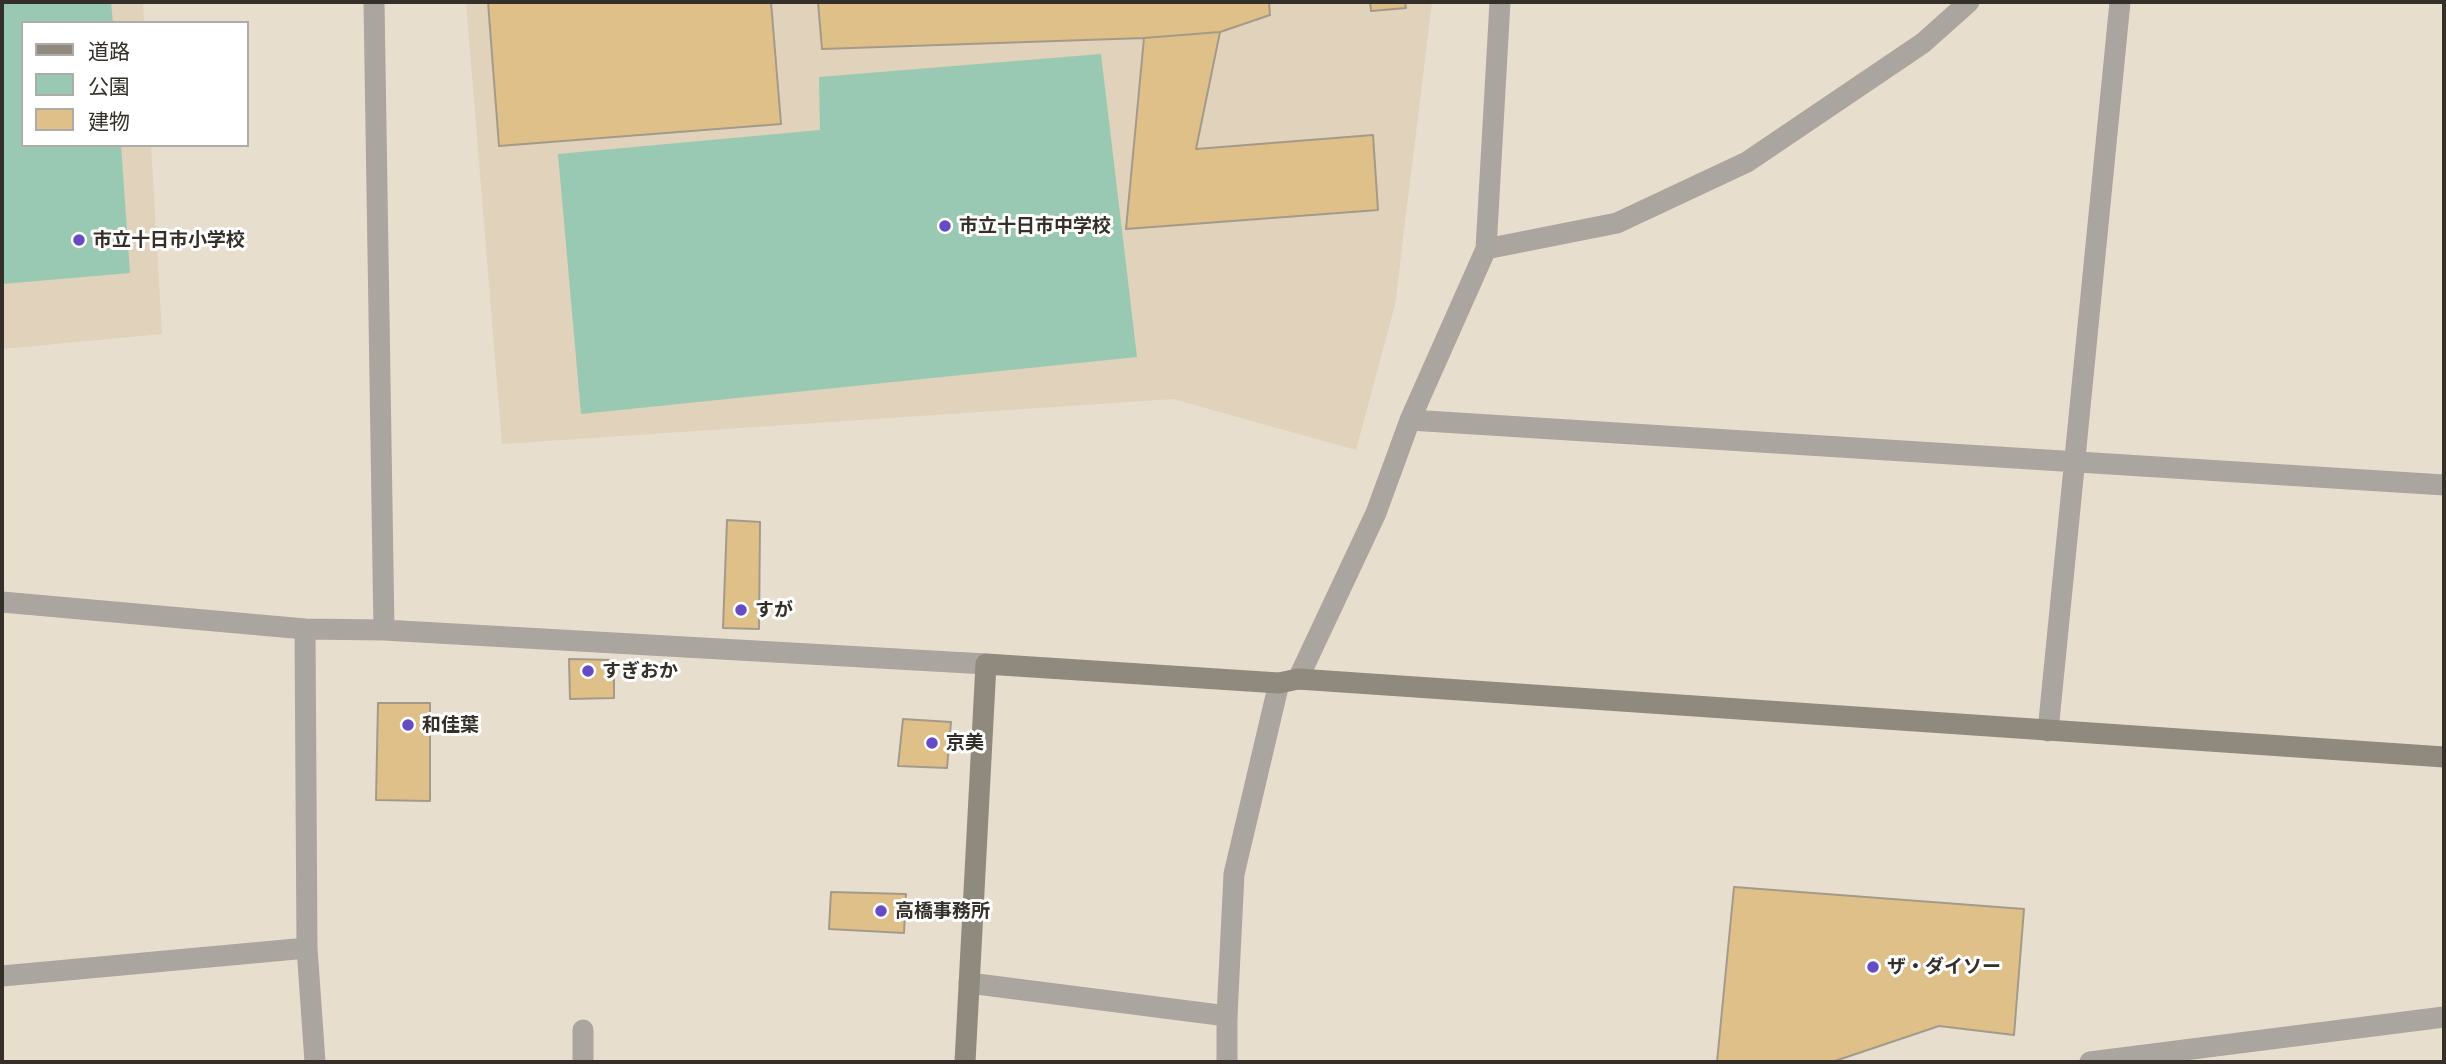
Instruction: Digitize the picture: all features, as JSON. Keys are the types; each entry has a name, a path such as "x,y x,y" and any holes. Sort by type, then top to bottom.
{"street":[{"path":"374,2 384,630"},
{"path":"1227,1062 1234,874 1289,681 1376,513 1410,420 1486,249 1500,2"},
{"path":"1486,249 1617,223 1747,162 1923,43 1969,2"},
{"path":"2048,731 2120,2"},
{"path":"1410,420 2444,485"},
{"path":"2,601 305,629 384,630 1289,681 2444,757"},
{"path":"305,629 307,948 315,1062"},
{"path":"965,1062 986,664"},
{"path":"2,976 307,948"},
{"path":"968,982 1227,1016"},
{"path":"2090,1062 2444,1017"},
{"path":"583,1030 583,1062"}],"shaded area":[{"name":"市立十日市小学校","path":"2,2 143,2 144,21 21,21 21,147 151,147 162,334 2,349"},
{"name":"市立十日市中学校","path":"466,2 1432,2 1395,305 1356,450 1173,399 502,444"}],"green space":[{"path":"2,2 111,2 113,21 21,21 21,147 121,147 130,273 2,284"},
{"path":"1101,54 1137,357 581,414 558,154 820,130 819,77"}],"building":[{"path":"488,2 771,2 781,124 499,146"},
{"path":"818,2 1269,2 1270,15 1220,32 1144,38 822,49"},
{"path":"1370,2 1405,2 1406,8 1371,11"},
{"path":"1220,32 1196,149 1373,135 1378,210 1126,229 1144,38"},
{"path":"727,520 760,522 759,629 723,628"},
{"path":"569,659 614,660 614,698 570,699"},
{"path":"378,703 430,703 430,801 376,800"},
{"path":"903,719 951,722 947,768 898,766"},
{"name":"ザ・ダイソー","path":"1734,887 2024,909 2014,1035 1939,1026 1832,1062 1717,1062"},
{"path":"831,892 906,894 904,933 829,929"}],"place":[{"name":"市立十日市中学校","path":"945,226"},
{"name":"市立十日市小学校","path":"79,240"},
{"name":"すが","path":"741,610"},
{"name":"すぎおか","path":"588,671"},
{"name":"和佳葉","path":"408,725"},
{"name":"京美","path":"932,743"},
{"name":"高橋事務所","path":"881,911"},
{"name":"ザ・ダイソー","path":"1873,967"}]}
